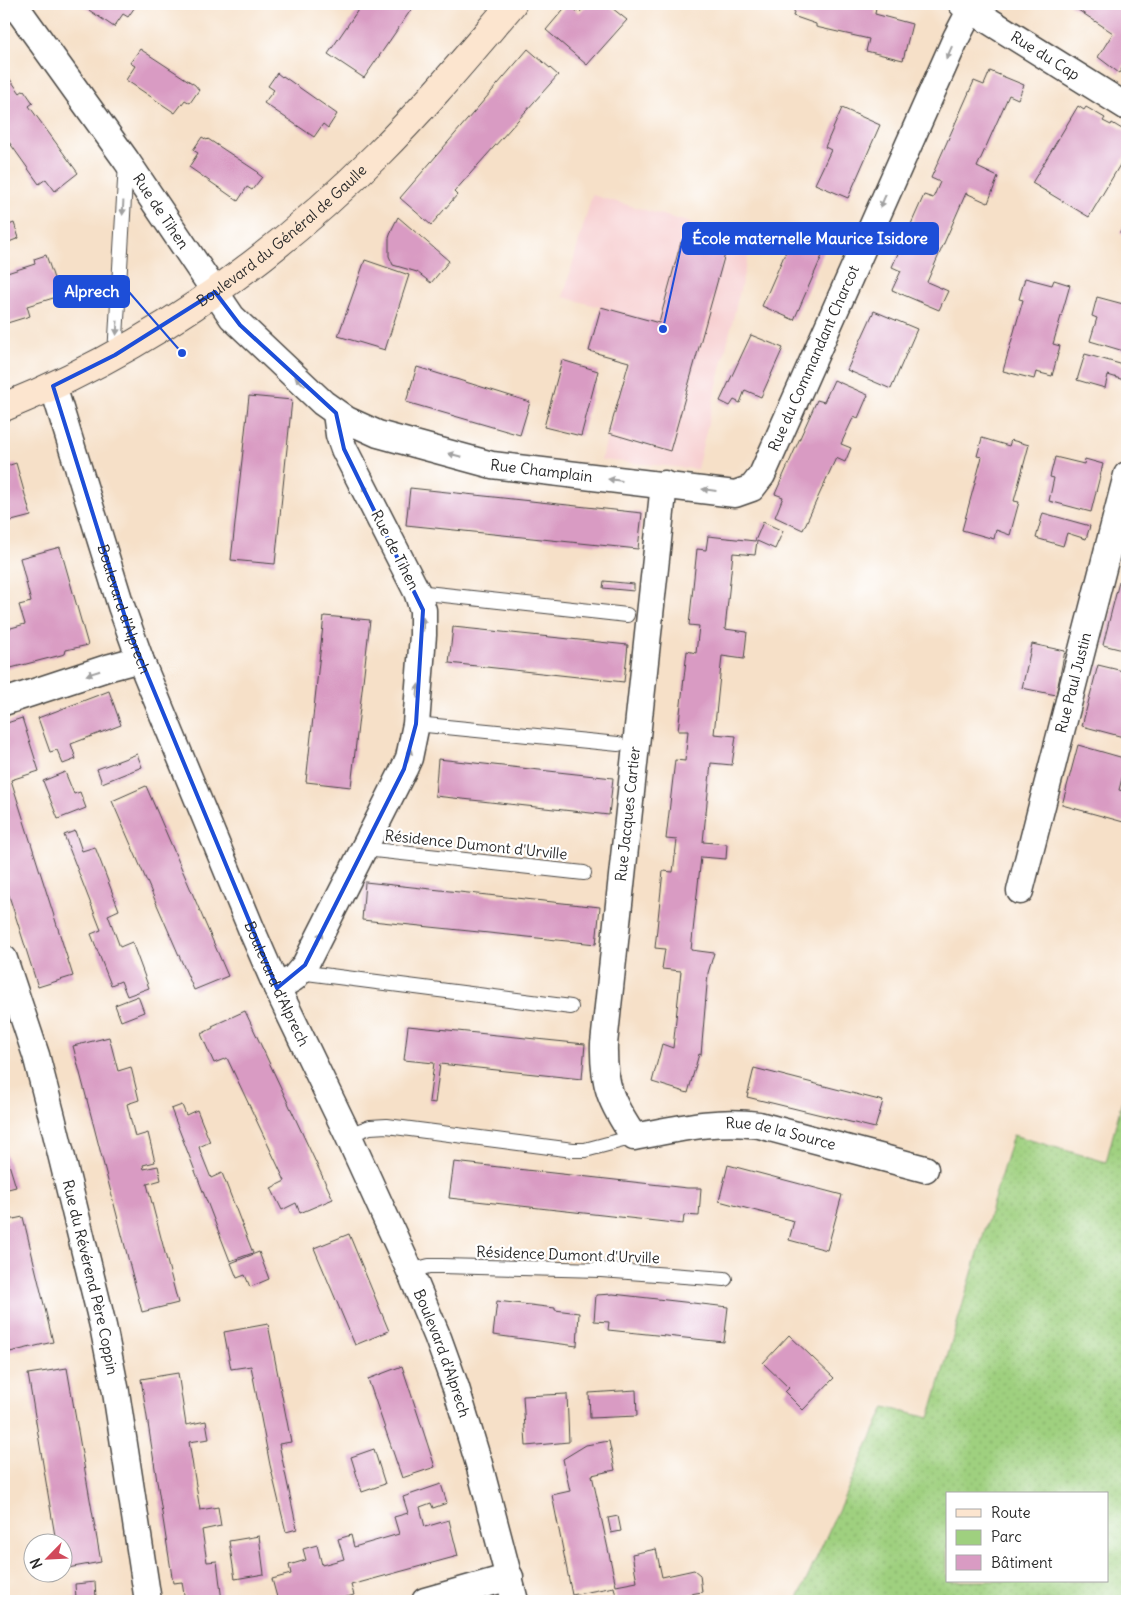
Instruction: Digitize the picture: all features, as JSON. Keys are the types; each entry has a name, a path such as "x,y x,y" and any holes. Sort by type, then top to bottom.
{"street":[{"name":"Rue de Tihen","path":"14,4 126,160 232,317 336,413 339,435 344,449 417,592 422,610 423,635 416,724 409,758 365,849 305,965 278,988"},
{"name":"Boulevard du Général de Gaulle","path":"4,407 53,386 167,325 215,292 286,238 360,172 419,110 512,4"},
{"name":"Rue du Cap","path":"970,5 1127,107"},
{"name":"Rue du Commandant Charcot","path":"752,488 762,475 970,5"},
{"name":"Boulevard d'Alprech","path":"53,386 121,606 140,659 222,860 278,988 348,1135 410,1271 438,1338 456,1388 479,1464 512,1589"},
{"name":"Rue Champlain","path":"336,413 378,434 492,465 664,484 735,494 752,488"},
{"name":"Rue Paul Justin","path":"1020,891 1127,475"},
{"name":"Rue Jacques Cartier","path":"634,1137 611,1099 607,1087 604,1074 604,1044 664,484"},
{"path":"4,702 140,659"},
{"name":"Rue du Révérend Père Coppin","path":"4,959 33,1046 103,1326 121,1422 148,1601"},
{"name":"Rue de la Source","path":"634,1137 713,1123 745,1123 925,1169"},
{"path":"424,1601 512,1589"}],"lane":[{"name":"Rue de Tihen","path":"115,354 126,160"},
{"path":"417,592 628,614"},
{"path":"416,724 618,744"},
{"name":"Résidence Dumont d'Urville","path":"365,849 584,873"},
{"path":"299,972 571,1007"},
{"path":"348,1135 370,1127 387,1126 573,1150 585,1150 634,1137"},
{"name":"Résidence Dumont d'Urville","path":"410,1271 429,1266 602,1270 725,1279"}],"highlighted area":[{"path":"215,292 240,325 336,413 344,449 423,610 416,724 404,769 305,965 277,988 130,633 53,386 115,355"}],"shaded area":[{"path":"592,195 752,240 697,469 601,460 629,362 589,351 600,307 563,297"}],"green space":[{"path":"1127,1082 1127,1601 797,1601 885,1407 929,1418 1013,1135 1106,1162"}],"building":[{"path":"80,4 137,4 128,17 123,14 114,27"},
{"path":"362,4 415,4 364,78 328,54"},
{"path":"568,4 579,13 588,4 607,4 627,20 587,65 546,30"},
{"path":"796,4 861,4 876,7 875,14 912,24 903,60 866,51 869,39 816,27 816,24 793,16"},
{"path":"1069,4 1127,5 1127,61 1119,73 1098,57 1113,33"},
{"path":"140,49 195,85 199,90 190,103 185,100 175,113 126,80 135,66 130,63"},
{"path":"528,49 558,75 454,192 457,195 431,225 400,198"},
{"path":"4,71 20,93 24,90 33,103 29,106 78,173 55,191 46,179 39,184 4,135"},
{"path":"990,71 1024,85 1018,99 1009,95 977,167 998,177 988,203 966,193 927,282 948,291 939,310 892,290 901,271 892,267 924,195 933,198 940,182 931,178 974,81 984,85"},
{"path":"277,73 337,114 328,128 323,124 314,137 264,103 274,90 268,86"},
{"path":"1078,106 1084,110 1086,107 1105,118 1103,121 1111,125 1112,123 1127,132 1127,153 1089,217 1032,183"},
{"path":"842,108 880,125 848,198 815,184 831,150 825,147"},
{"path":"202,137 258,172 262,177 252,190 247,187 238,201 189,167 198,153 193,150"},
{"path":"398,217 449,261 431,283 417,272 393,265 389,256 389,238"},
{"path":"1127,220 1127,237 1120,233"},
{"path":"14,223 19,238 4,244 4,227"},
{"path":"794,233 825,249 794,320 762,306"},
{"path":"681,242 725,254 670,451 609,433 629,362 589,351 601,307 659,323"},
{"path":"46,255 60,296 27,306 30,316 4,324 4,274 35,264 34,259"},
{"path":"365,260 409,275 385,350 338,336"},
{"path":"1025,278 1052,285 1054,280 1070,285 1053,344 1060,346 1052,376 1036,372 1034,379 1003,371 1023,300 1019,299"},
{"path":"1097,297 1127,305 1127,352 1090,341 1097,318 1092,316"},
{"path":"874,311 917,329 891,389 847,370"},
{"path":"751,335 783,348 761,397 745,390 740,403 734,400 730,406 720,401"},
{"path":"1085,354 1127,366 1127,381 1108,375 1105,388 1077,380"},
{"path":"562,360 598,371 581,436 544,427"},
{"path":"417,367 530,402 520,435 406,402"},
{"path":"834,380 868,395 858,418 854,416 841,444 851,448 845,462 836,458 803,530 775,517 783,497 775,494 817,400 824,402"},
{"path":"249,396 292,400 275,564 231,560"},
{"path":"982,438 1009,446 1011,440 1029,445 1014,501 1019,502 1010,535 996,530 994,539 962,530 982,457 977,456"},
{"path":"1055,457 1084,464 1085,459 1103,464 1091,512 1049,501 1054,478 1050,477"},
{"path":"16,463 31,516 4,523 4,467"},
{"path":"410,488 642,513 638,549 406,525"},
{"path":"1043,513 1090,526 1086,539 1067,533 1063,546 1036,538"},
{"path":"763,522 783,531 775,549 757,541 755,555 733,553 725,629 747,632 744,659 722,656 714,734 736,736 732,765 711,763 703,842 727,844 726,859 701,857 691,950 714,953 708,973 701,1055 699,1054 688,1093 652,1082 662,1044 673,1048 681,971 662,969 665,949 655,948 663,871 673,872 677,840 666,839 675,760 685,761 688,731 678,731 687,651 696,653 699,626 689,625 697,549 706,550 708,536 755,541"},
{"path":"60,547 88,645 66,650 65,654 7,669 4,659 4,630 25,624 19,605 31,602 20,558"},
{"path":"604,581 634,584 634,591 603,588"},
{"path":"1119,582 1127,584 1127,651 1103,645"},
{"path":"324,616 370,620 351,787 306,782"},
{"path":"453,627 628,645 624,682 449,663"},
{"path":"1032,644 1065,651 1056,695 1022,688"},
{"path":"1098,665 1127,672 1127,738 1082,726"},
{"path":"109,691 121,725 71,744 76,759 63,764 57,750 50,752 38,718"},
{"path":"22,718 39,771 11,780 73,976 38,987 4,880 4,745 8,744 4,724"},
{"path":"1078,745 1127,759 1119,790 1127,792 1127,823 1062,805"},
{"path":"137,754 142,767 102,783 97,769"},
{"path":"438,759 613,778 609,815 435,796"},
{"path":"65,772 74,794 80,792 86,808 58,819 43,781"},
{"path":"146,786 228,976 194,990 112,801"},
{"path":"75,831 82,851 95,847 119,910 108,915 120,947 132,942 149,988 127,996 121,981 111,985 91,934 101,930 64,835"},
{"path":"365,882 600,907 596,944 362,920"},
{"path":"138,996 144,1012 121,1021 115,1005"},
{"path":"245,1011 333,1199 300,1213 296,1203 282,1210 271,1188 285,1181 227,1058 214,1063 201,1034 213,1028 212,1026"},
{"path":"408,1026 585,1044 582,1079 440,1064 435,1103 429,1102 434,1063 404,1060"},
{"path":"109,1037 118,1071 131,1067 139,1100 127,1104 135,1137 148,1133 155,1162 143,1165 144,1169 158,1166 161,1180 147,1184 178,1303 142,1312 73,1046"},
{"path":"754,1068 883,1101 875,1128 747,1097"},
{"path":"182,1105 186,1115 197,1110 210,1142 199,1147 201,1153 211,1178 222,1173 253,1253 230,1261 171,1109"},
{"path":"4,1148 16,1187 4,1190"},
{"path":"454,1162 701,1188 699,1216 684,1215 683,1224 449,1198"},
{"path":"728,1165 842,1195 827,1250 789,1240 794,1221 719,1201"},
{"path":"23,1217 53,1342 10,1352 6,1335 4,1335 4,1221"},
{"path":"349,1234 389,1331 355,1345 314,1248"},
{"path":"259,1252 269,1279 250,1287 245,1275 237,1278 231,1263"},
{"path":"613,1294 728,1307 724,1342 608,1330 609,1322 594,1321 596,1295"},
{"path":"497,1301 579,1313 577,1346 493,1335"},
{"path":"268,1324 291,1442 279,1444 297,1529 286,1532 270,1465 251,1366 231,1369 224,1332"},
{"path":"789,1335 834,1378 803,1410 785,1392 789,1388 763,1363"},
{"path":"402,1366 435,1467 402,1478 368,1379"},
{"path":"67,1368 101,1562 72,1567 72,1532 54,1532 28,1374"},
{"path":"178,1373 186,1425 206,1421 209,1439 189,1442 200,1510 218,1507 221,1526 202,1530 207,1562 217,1561 222,1601 185,1601 182,1582 173,1583 141,1379"},
{"path":"636,1390 637,1416 590,1418 589,1393"},
{"path":"567,1394 569,1442 526,1446 523,1396"},
{"path":"609,1441 615,1470 592,1475 616,1586 637,1582 632,1554 656,1549 662,1577 694,1570 700,1575 702,1592 685,1595 687,1601 617,1601 614,1587 572,1595 552,1495 570,1491 563,1459 586,1445"},
{"path":"374,1449 385,1484 362,1492 351,1457"},
{"path":"441,1484 447,1503 433,1508 431,1503 420,1507 425,1527 449,1520 458,1556 351,1585 354,1595 332,1601 278,1601 272,1579 291,1574 289,1565 306,1560 303,1549 317,1545 322,1565 344,1559 338,1539 351,1535 354,1547 399,1534 394,1517 408,1513 403,1497"},
{"path":"618,1516 621,1531 611,1533 608,1518"},
{"path":"259,1536 264,1574 235,1579 229,1541"},
{"path":"95,1582 96,1598 93,1598 94,1601 55,1601 76,1598 75,1584"}],"place":[{"name":"École maternelle Maurice Isidore","path":"663,329"},
{"name":"Alprech","path":"182,353"}]}
